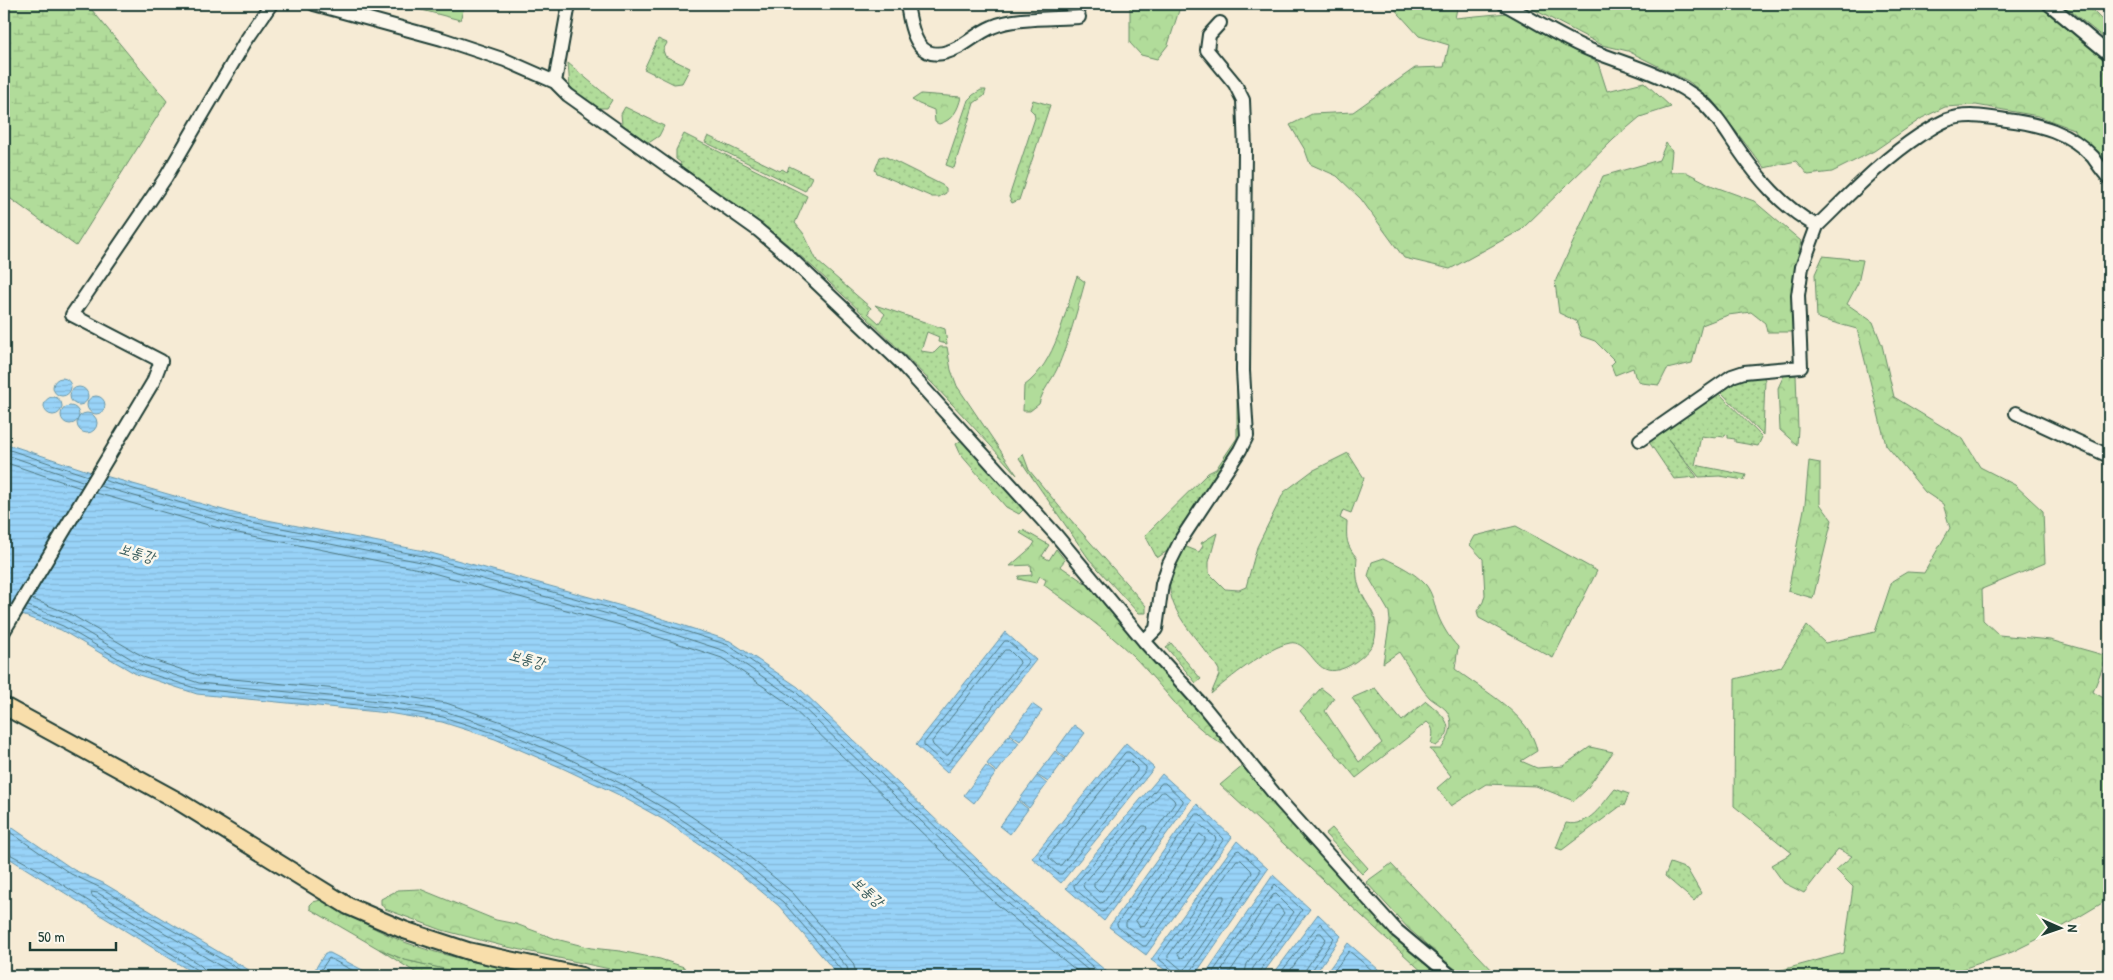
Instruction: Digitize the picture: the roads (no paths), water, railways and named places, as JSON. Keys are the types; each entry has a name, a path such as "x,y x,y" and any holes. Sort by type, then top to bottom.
{"main road":[{"path":"4,706 178,801 348,906 404,930 468,951 582,976"}],"street":[{"path":"4,631 153,382 161,361 72,315 166,177 244,42 271,4"},
{"path":"314,4 442,38 534,72 555,82 568,95 733,211 784,252 920,385 1056,535 1144,640 1204,707 1286,808 1396,930 1451,976"},
{"path":"555,82 569,4"},
{"path":"907,4 911,28 917,44 926,52 938,54 945,54 960,47 992,27 1011,22 1079,17"},
{"path":"1504,4 1593,52 1666,80 1702,102 1718,119 1759,178 1774,194 1806,220 1817,226"},
{"path":"2049,4 2109,54"},
{"path":"1144,640 1156,629 1162,584 1169,564 1182,538 1240,450 1246,436 1243,371 1245,150 1243,100 1236,84 1207,50 1209,35 1220,22"},
{"path":"1640,440 1732,376 1744,372 1801,366 1798,295 1802,267 1817,226 1878,167 1904,146 1946,120 1968,116 1989,117 2052,129 2080,145 2109,178"},
{"path":"2016,413 2109,456"}],"water":[{"path":"58,378 66,378 71,383 69,394 58,396 53,391 53,383"},
{"path":"75,387 83,387 88,392 86,403 75,405 70,400 70,392"},
{"path":"92,396 100,396 105,401 103,412 92,414 87,409 87,401"},
{"path":"49,397 57,397 62,402 60,413 49,415 44,410 44,402"},
{"path":"66,406 74,406 79,411 77,422 66,424 61,419 61,411"},
{"path":"87,413 94,416 97,423 94,430 87,433 80,430 77,423 80,416"},
{"name":"보통강","path":"4,443 88,471 237,514 424,551 636,610 730,641 798,687 1006,887 1112,976 839,976 779,906 729,865 664,820 617,794 495,739 442,722 388,713 197,694 136,674 61,630 4,608"},
{"path":"1005,632 1036,660 947,773 916,745"},
{"path":"1032,704 1042,711 1020,741 1010,734"},
{"path":"1074,725 1085,733 1066,758 1056,750"},
{"path":"1009,735 1019,743 997,772 987,764"},
{"path":"1126,743 1154,768 1061,883 1032,858"},
{"path":"1055,751 1065,759 1048,782 1037,775"},
{"path":"986,766 996,773 974,803 964,795"},
{"path":"1162,774 1191,800 1104,921 1066,888"},
{"path":"1037,776 1047,784 1029,808 1019,800"},
{"path":"1018,801 1028,809 1010,834 1000,826"},
{"path":"1197,804 1232,837 1146,955 1109,927"},
{"path":"4,822 74,870 103,883 259,976 198,976 4,855"},
{"path":"1237,841 1268,869 1194,976 1174,976 1151,960"},
{"path":"1273,875 1310,909 1261,976 1204,976"},
{"path":"1318,914 1341,936 1314,976 1272,976"},
{"path":"1348,943 1386,976 1324,976"},
{"path":"325,953 330,953 374,976 317,976 314,971"}]}
